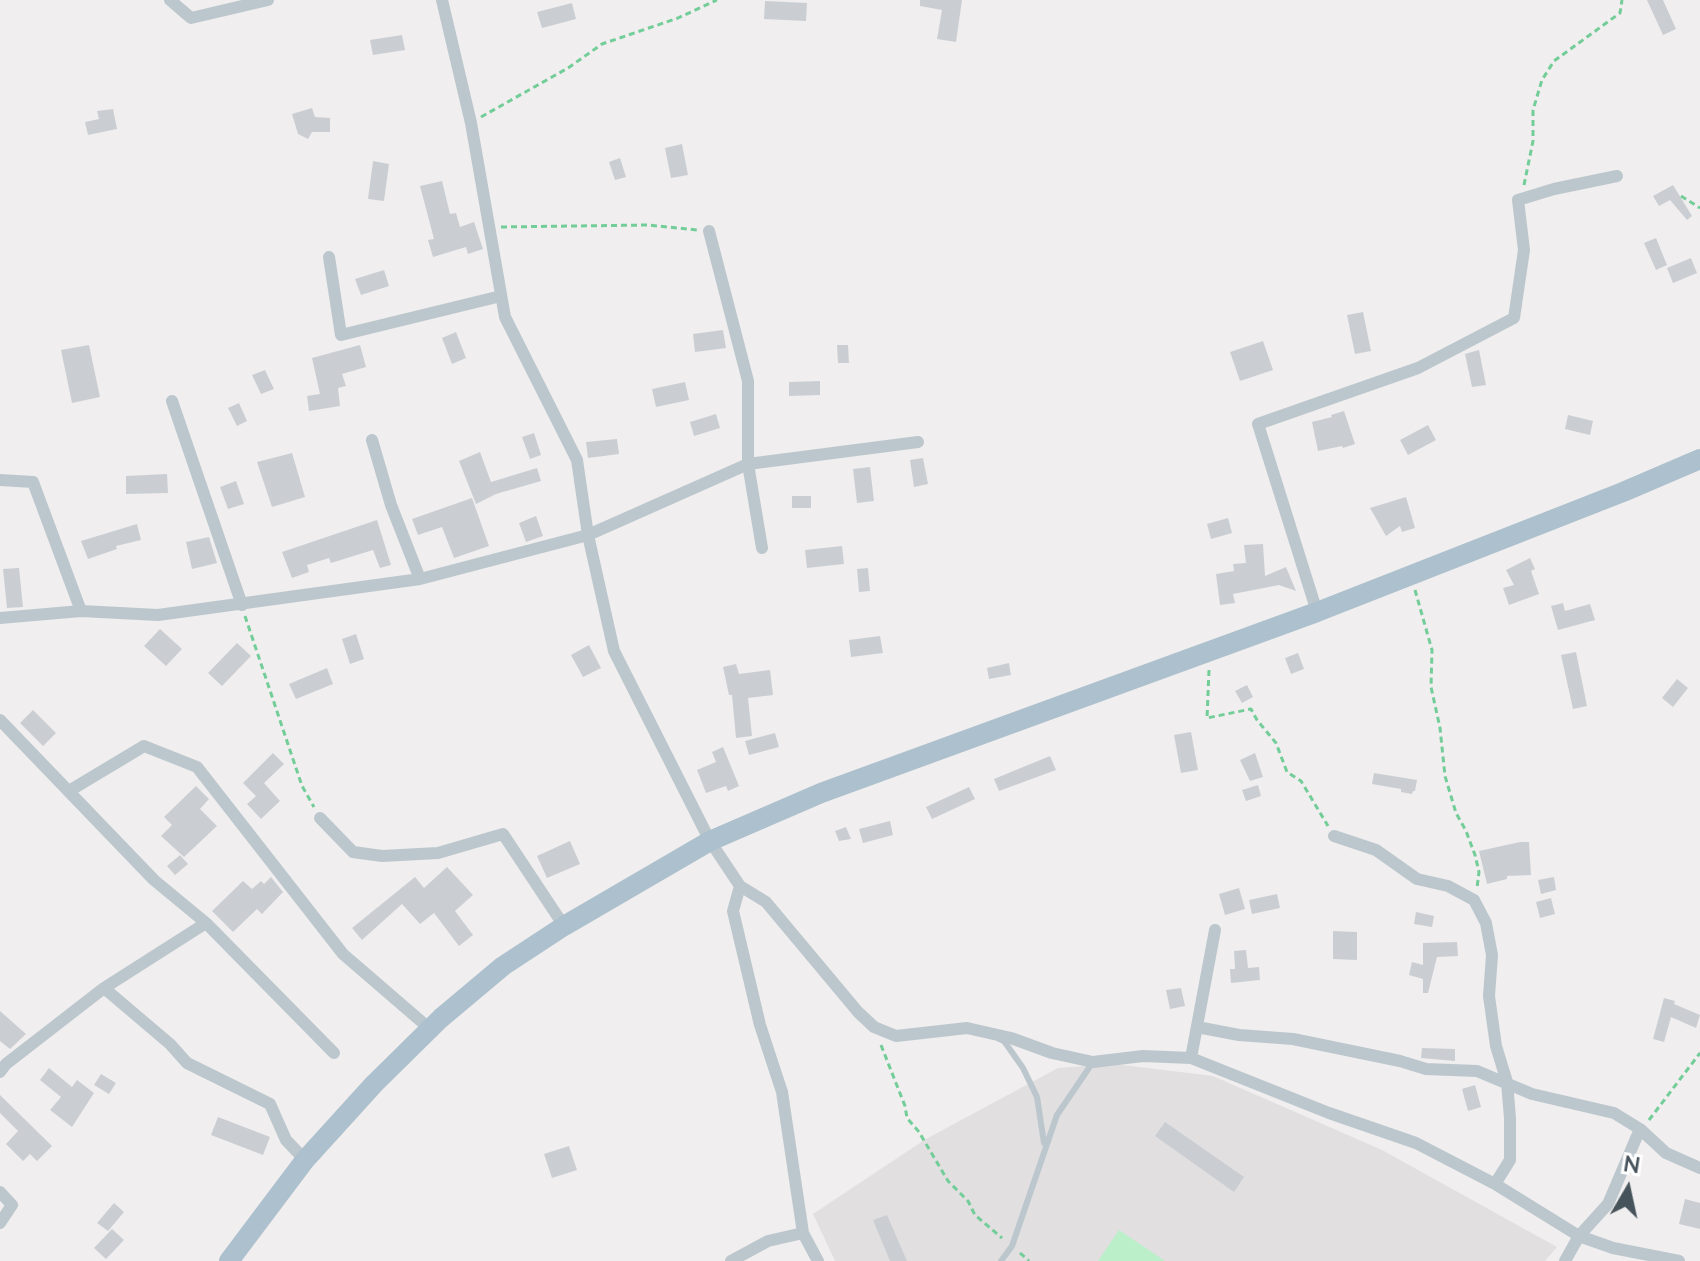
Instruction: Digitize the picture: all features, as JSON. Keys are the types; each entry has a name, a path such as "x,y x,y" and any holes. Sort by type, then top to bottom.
{"main road":[{"path":"229,1261 305,1160 374,1084 430,1029 503,966 564,926 710,841 821,793 1317,612 1700,459"}],"street":[{"path":"170,0 191,18 268,0"},
{"path":"442,0 471,123 505,317 577,460 588,535 614,651 710,841 740,886 766,902 837,988 874,1027 896,1036 967,1028 1093,1062 1143,1056 1191,1058 1329,1113 1416,1143 1495,1184 1579,1236 1613,1248 1679,1261"},
{"path":"1317,612 1258,424 1418,368 1514,318 1524,250 1518,200 1617,176"},
{"path":"709,231 748,381 748,464 762,548"},
{"path":"329,257 341,335 501,296"},
{"path":"172,401 242,605"},
{"path":"372,440 391,505 420,579"},
{"path":"0,618 81,611 158,615 420,579 588,535 748,464 918,442"},
{"path":"0,480 33,482 81,611"},
{"path":"0,720 154,880 206,923 334,1053"},
{"path":"69,791 144,746 197,767 343,954 430,1029"},
{"path":"320,818 353,852 382,856 438,853 503,834 564,926"},
{"path":"1334,836 1376,850 1417,879 1448,886 1474,900 1486,923 1492,955 1489,996 1496,1046 1507,1082 1510,1160 1495,1184"},
{"path":"740,886 733,911 760,1025 782,1092 803,1233 818,1261"},
{"path":"0,1072 6,1064 104,988 206,923"},
{"path":"1191,1058 1215,930"},
{"path":"104,988 170,1044 187,1063 270,1104 286,1140 305,1160"},
{"path":"1197,1027 1239,1035 1293,1039 1426,1069 1477,1071 1532,1094 1614,1113 1640,1129 1666,1153 1700,1168"},
{"path":"1565,1261 1579,1236 1608,1204 1640,1129"},
{"path":"0,1192 12,1205 0,1223"},
{"path":"731,1261 768,1241 803,1233"}],"lane":[{"path":"992,1034 1004,1041 1032,1087 1044,1126 1045,1146"},
{"path":"1001,1261 1012,1246 1057,1115 1093,1062"}],"path":[{"path":"471,123 568,68 602,44 678,18 717,0"},
{"path":"1518,200 1528,176 1533,110 1542,80 1554,61 1620,13 1622,0"},
{"path":"1681,196 1700,208"},
{"path":"489,227 648,225 709,231"},
{"path":"1410,575 1424,614 1432,650 1431,687 1440,728 1445,776 1479,872 1474,900"},
{"path":"242,605 302,786 320,818"},
{"path":"1205,653 1211,677 1207,718 1251,709 1276,743 1287,772 1301,781 1334,836"},
{"path":"874,1027 894,1074 907,1118 919,1132 948,1181 968,1201 975,1215 1029,1261"},
{"path":"1640,1129 1700,1053"}],"shaded area":[{"path":"1114,1064 1213,1076 1382,1150 1557,1247 1545,1261 835,1261 813,1214 926,1139 1058,1068"}],"green space":[{"path":"1119,1230 1165,1261 1098,1261"}],"building":[{"path":"920,0 962,0 956,42 937,39 942,10 920,6"},
{"path":"1647,0 1663,0 1676,29 1663,35"},
{"path":"765,1 807,3 806,21 764,19"},
{"path":"572,3 576,19 542,28 537,12"},
{"path":"402,35 405,50 373,55 370,40"},
{"path":"312,108 315,117 330,118 330,132 312,132 308,139 298,134 292,114"},
{"path":"113,109 117,129 88,135 85,122 99,119 97,111"},
{"path":"682,144 688,175 671,178 665,148"},
{"path":"620,158 626,177 615,180 609,162"},
{"path":"373,161 389,164 384,201 368,199"},
{"path":"442,181 450,214 456,213 460,227 474,222 483,249 468,254 466,247 433,257 428,240 434,239 420,186"},
{"path":"1673,185 1692,216 1687,220 1670,200 1659,206 1653,196"},
{"path":"1656,238 1667,265 1656,270 1644,243"},
{"path":"1691,258 1697,273 1673,283 1667,268"},
{"path":"384,270 389,286 361,295 355,279"},
{"path":"1363,312 1371,351 1355,354 1347,315"},
{"path":"723,330 726,348 695,352 693,334"},
{"path":"456,332 466,358 452,364 442,338"},
{"path":"1263,341 1273,370 1240,381 1230,352"},
{"path":"89,345 100,397 72,403 61,350"},
{"path":"360,345 366,367 342,374 346,386 338,388 340,406 309,411 307,396 320,394 312,358"},
{"path":"837,345 848,345 849,363 838,363"},
{"path":"1479,350 1486,385 1472,387 1465,354"},
{"path":"265,370 274,389 261,394 252,375"},
{"path":"820,381 820,395 789,396 789,382"},
{"path":"685,382 689,400 656,407 652,389"},
{"path":"239,403 247,421 237,426 228,408"},
{"path":"1344,411 1355,444 1318,451 1312,422"},
{"path":"716,414 720,428 694,436 690,422"},
{"path":"1568,415 1593,421 1590,435 1565,429"},
{"path":"1428,425 1436,440 1408,455 1400,440"},
{"path":"534,433 541,455 530,459 522,437"},
{"path":"617,439 619,454 588,458 586,442"},
{"path":"480,452 491,482 537,468 541,481 496,494 476,504 459,461"},
{"path":"292,453 305,497 272,507 257,462"},
{"path":"923,458 928,484 914,487 910,460"},
{"path":"870,467 874,501 857,503 853,469"},
{"path":"167,474 168,493 126,494 126,476"},
{"path":"236,481 244,504 228,509 220,487"},
{"path":"792,496 811,496 811,508 792,508"},
{"path":"1406,497 1415,528 1402,532 1400,526 1386,536 1370,508"},
{"path":"472,498 489,546 454,558 442,527 418,535 412,519"},
{"path":"536,516 543,536 526,542 519,523"},
{"path":"1228,518 1232,533 1211,539 1207,524"},
{"path":"377,520 391,565 380,568 373,550 331,563 329,558 307,565 309,572 292,578 282,552"},
{"path":"137,524 141,540 116,546 117,549 88,559 81,541"},
{"path":"209,537 217,563 192,569 186,542"},
{"path":"1263,544 1265,576 1286,567 1296,591 1279,585 1233,594 1235,603 1220,605 1216,574 1234,571 1233,564 1246,563 1244,545"},
{"path":"842,546 844,564 807,568 805,550"},
{"path":"1530,558 1539,594 1509,605 1503,588 1514,585 1506,570"},
{"path":"19,568 23,607 7,608 3,569"},
{"path":"868,568 870,591 859,592 857,569"},
{"path":"1563,603 1565,611 1590,604 1595,620 1558,630 1551,606"},
{"path":"160,629 182,649 166,666 144,646"},
{"path":"356,634 364,659 350,664 342,639"},
{"path":"880,636 883,653 851,657 849,640"},
{"path":"237,643 251,656 222,686 208,673"},
{"path":"589,645 601,668 583,677 571,655"},
{"path":"1576,652 1587,706 1573,709 1561,655"},
{"path":"1298,653 1304,669 1291,674 1285,658"},
{"path":"1009,663 1011,675 989,679 987,668"},
{"path":"736,664 739,674 770,670 773,695 748,698 752,736 736,738 732,695 729,695 723,667"},
{"path":"327,668 333,684 296,699 289,684"},
{"path":"1677,679 1688,688 1673,707 1662,698"},
{"path":"1247,685 1253,697 1242,703 1235,691"},
{"path":"33,710 56,733 43,746 20,723"},
{"path":"1191,732 1198,770 1181,773 1174,735"},
{"path":"775,733 779,747 749,755 745,741"},
{"path":"723,747 739,786 728,791 726,786 706,793 697,770 716,762 712,752"},
{"path":"273,753 284,764 264,783 280,801 261,819 247,804 256,796 243,783"},
{"path":"1255,753 1263,777 1250,781 1240,760"},
{"path":"1050,756 1056,770 999,791 994,779"},
{"path":"1374,773 1417,780 1415,791 1412,794 1372,784"},
{"path":"1258,785 1261,796 1246,801 1242,790"},
{"path":"196,786 209,799 200,809 217,826 184,857 161,836 172,825 164,817"},
{"path":"969,787 975,799 932,819 926,807"},
{"path":"890,821 893,835 863,843 859,829"},
{"path":"846,827 851,839 839,841 835,831"},
{"path":"570,841 580,864 547,878 537,856"},
{"path":"1529,842 1531,875 1507,876 1507,879 1487,884 1479,851"},
{"path":"180,855 188,864 175,875 167,866"},
{"path":"447,867 473,895 455,911 473,935 459,946 434,913 420,924 402,904 362,940 352,928 415,877 424,888"},
{"path":"271,877 283,892 262,914 257,909 233,932 212,911 243,881 252,889"},
{"path":"1554,877 1556,890 1541,894 1538,880"},
{"path":"1239,888 1245,909 1225,915 1219,894"},
{"path":"1277,894 1280,908 1252,914 1249,900"},
{"path":"1551,898 1555,914 1540,918 1536,902"},
{"path":"1416,912 1434,916 1432,927 1414,924"},
{"path":"1333,931 1357,932 1357,960 1333,959"},
{"path":"1457,942 1458,956 1437,957 1428,993 1423,993 1423,979 1409,975 1412,962 1423,965 1423,943"},
{"path":"1246,950 1248,968 1259,967 1260,980 1231,983 1230,969 1235,969 1234,951"},
{"path":"1181,988 1185,1006 1170,1009 1166,990"},
{"path":"1664,998 1700,1015 1696,1028 1671,1017 1664,1042 1653,1039"},
{"path":"0,1011 26,1034 10,1049 0,1041"},
{"path":"1422,1048 1455,1049 1455,1061 1421,1058"},
{"path":"49,1068 72,1087 77,1080 94,1093 72,1127 50,1110 61,1097 40,1080"},
{"path":"101,1074 116,1083 109,1094 94,1085"},
{"path":"1475,1085 1481,1107 1468,1111 1462,1089"},
{"path":"0,1095 52,1146 37,1161 30,1154 23,1161 6,1144 18,1131 0,1113"},
{"path":"218,1117 270,1137 263,1155 211,1135"},
{"path":"1165,1122 1244,1177 1234,1192 1155,1136"},
{"path":"569,1146 577,1170 552,1178 544,1154"},
{"path":"1685,1199 1700,1203 1700,1229 1679,1224"},
{"path":"114,1203 124,1212 108,1231 97,1223"},
{"path":"887,1215 907,1261 890,1261 873,1220"},
{"path":"112,1229 124,1240 106,1259 94,1248"}]}
